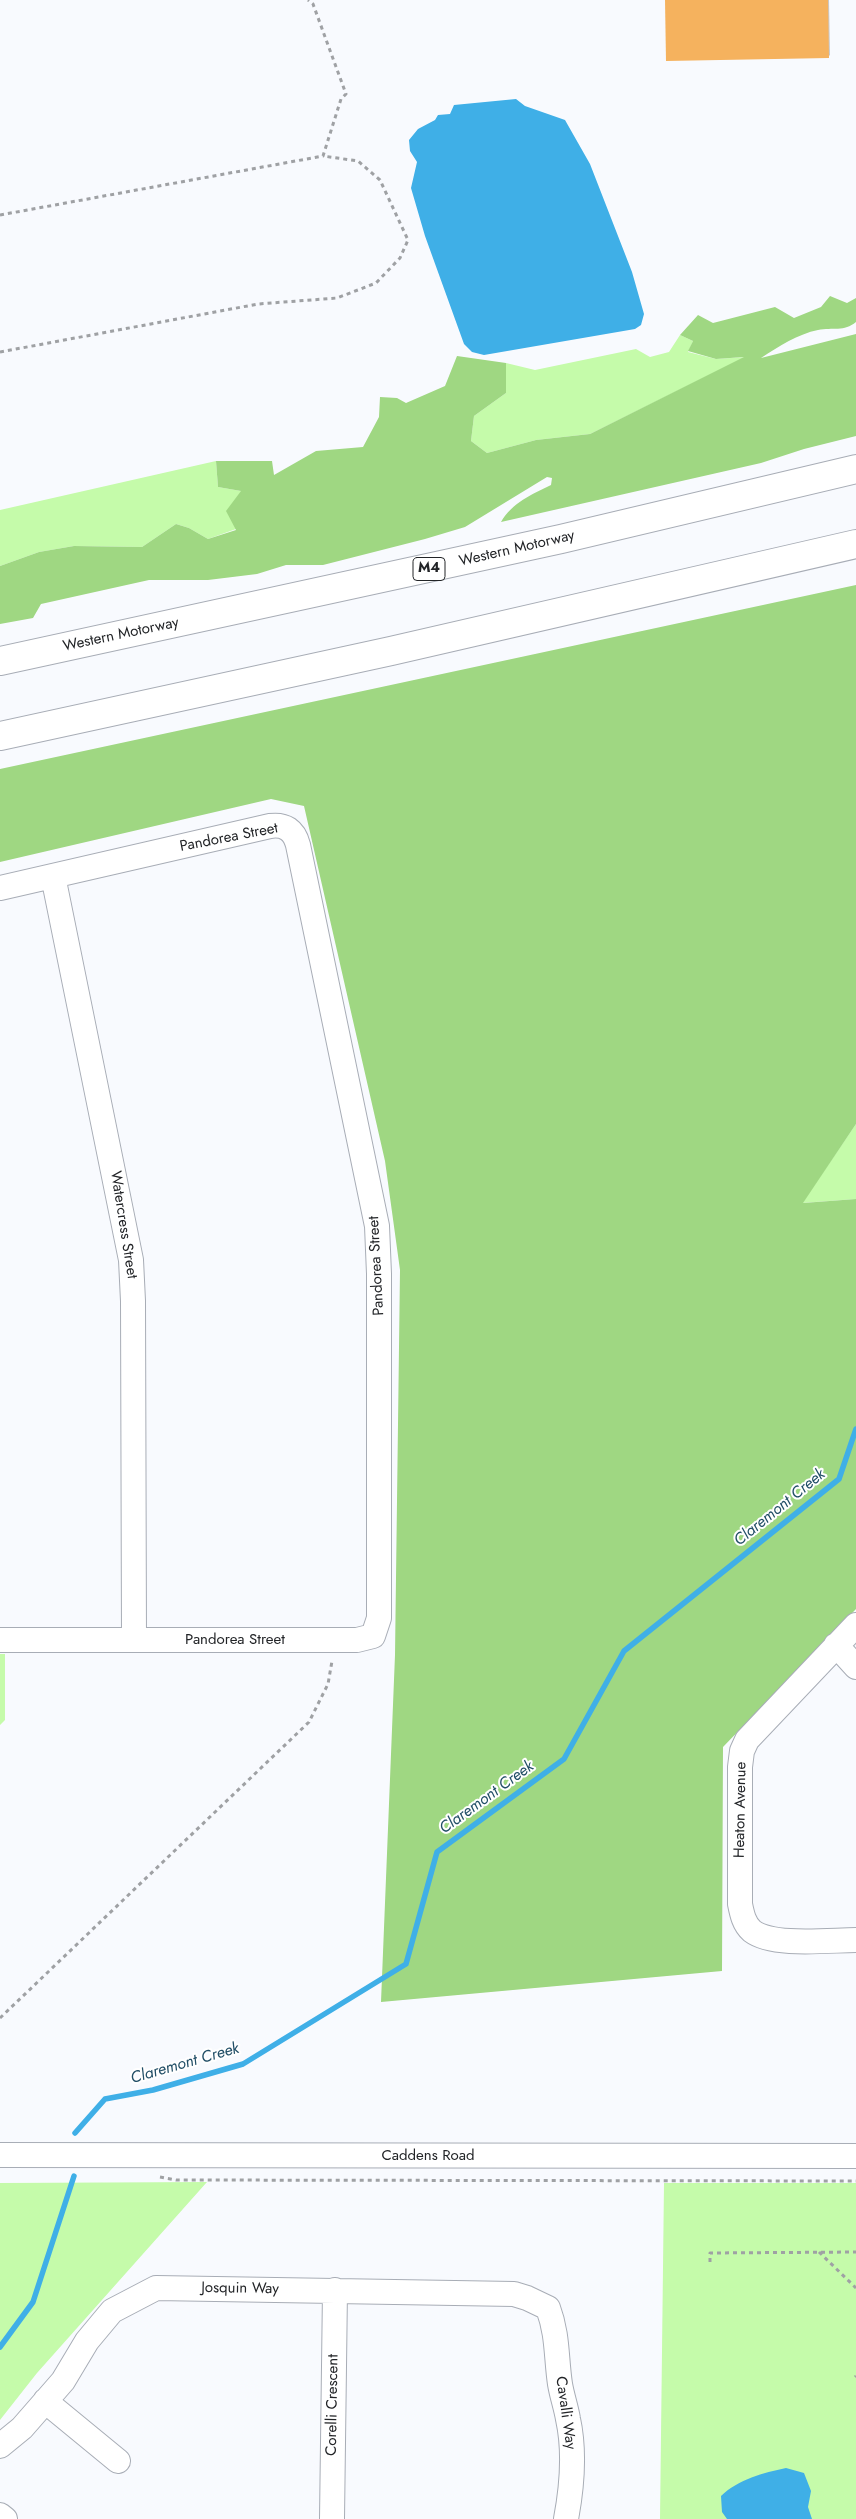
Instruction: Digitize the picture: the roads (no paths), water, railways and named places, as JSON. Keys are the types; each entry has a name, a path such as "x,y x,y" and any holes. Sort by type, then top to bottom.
{"highway":[{"name":"Western Motorway","path":"0,661 542,543 856,469"},
{"path":"0,736 392,651 856,544"}],"street":[{"name":"Pandorea Street","path":"0,888 277,825 288,828 296,838 374,1209 378,1243 378,1623 372,1636 367,1639 332,1640 0,1640"},
{"name":"Watercress Street","path":"54,876 131,1260 133,1301 134,1640"},
{"name":"Heaton Avenue","path":"856,1625 747,1740 742,1751 740,1767 740,1904 743,1919 752,1931 764,1937 781,1940 856,1940"},
{"path":"836,1646 856,1666"},
{"name":"Caddens Road","path":"0,2155 856,2156"},
{"name":"Josquin Way","path":"0,2446 22,2428 63,2381 87,2341 112,2311 156,2288 503,2293 527,2298 548,2308"},
{"name":"Corelli Crescent","path":"332,2519 335,2290"},
{"name":"Cavalli Way","path":"548,2308 556,2329 560,2385 569,2420 572,2460 570,2500 566,2519"},
{"path":"46,2401 118,2462"},
{"path":"0,2516 5,2519"}],"water":[{"path":"516,99 525,106 565,120 590,164 632,272 644,314 641,325 635,329 484,355 472,352 464,344 425,236 411,188 417,162 410,151 409,140 418,129 435,120 438,115 450,114 454,105"},
{"path":"786,2468 804,2473 811,2491 808,2507 812,2519 727,2519 722,2512 721,2496 743,2481"}],"waterway":[{"name":"Claremont Creek","path":"75,2133 105,2099 153,2090 243,2064 406,1964 437,1852 564,1759 624,1651 839,1479 856,1429"},
{"name":"Claremont Creek","path":"0,2347 33,2302 74,2176"}]}
